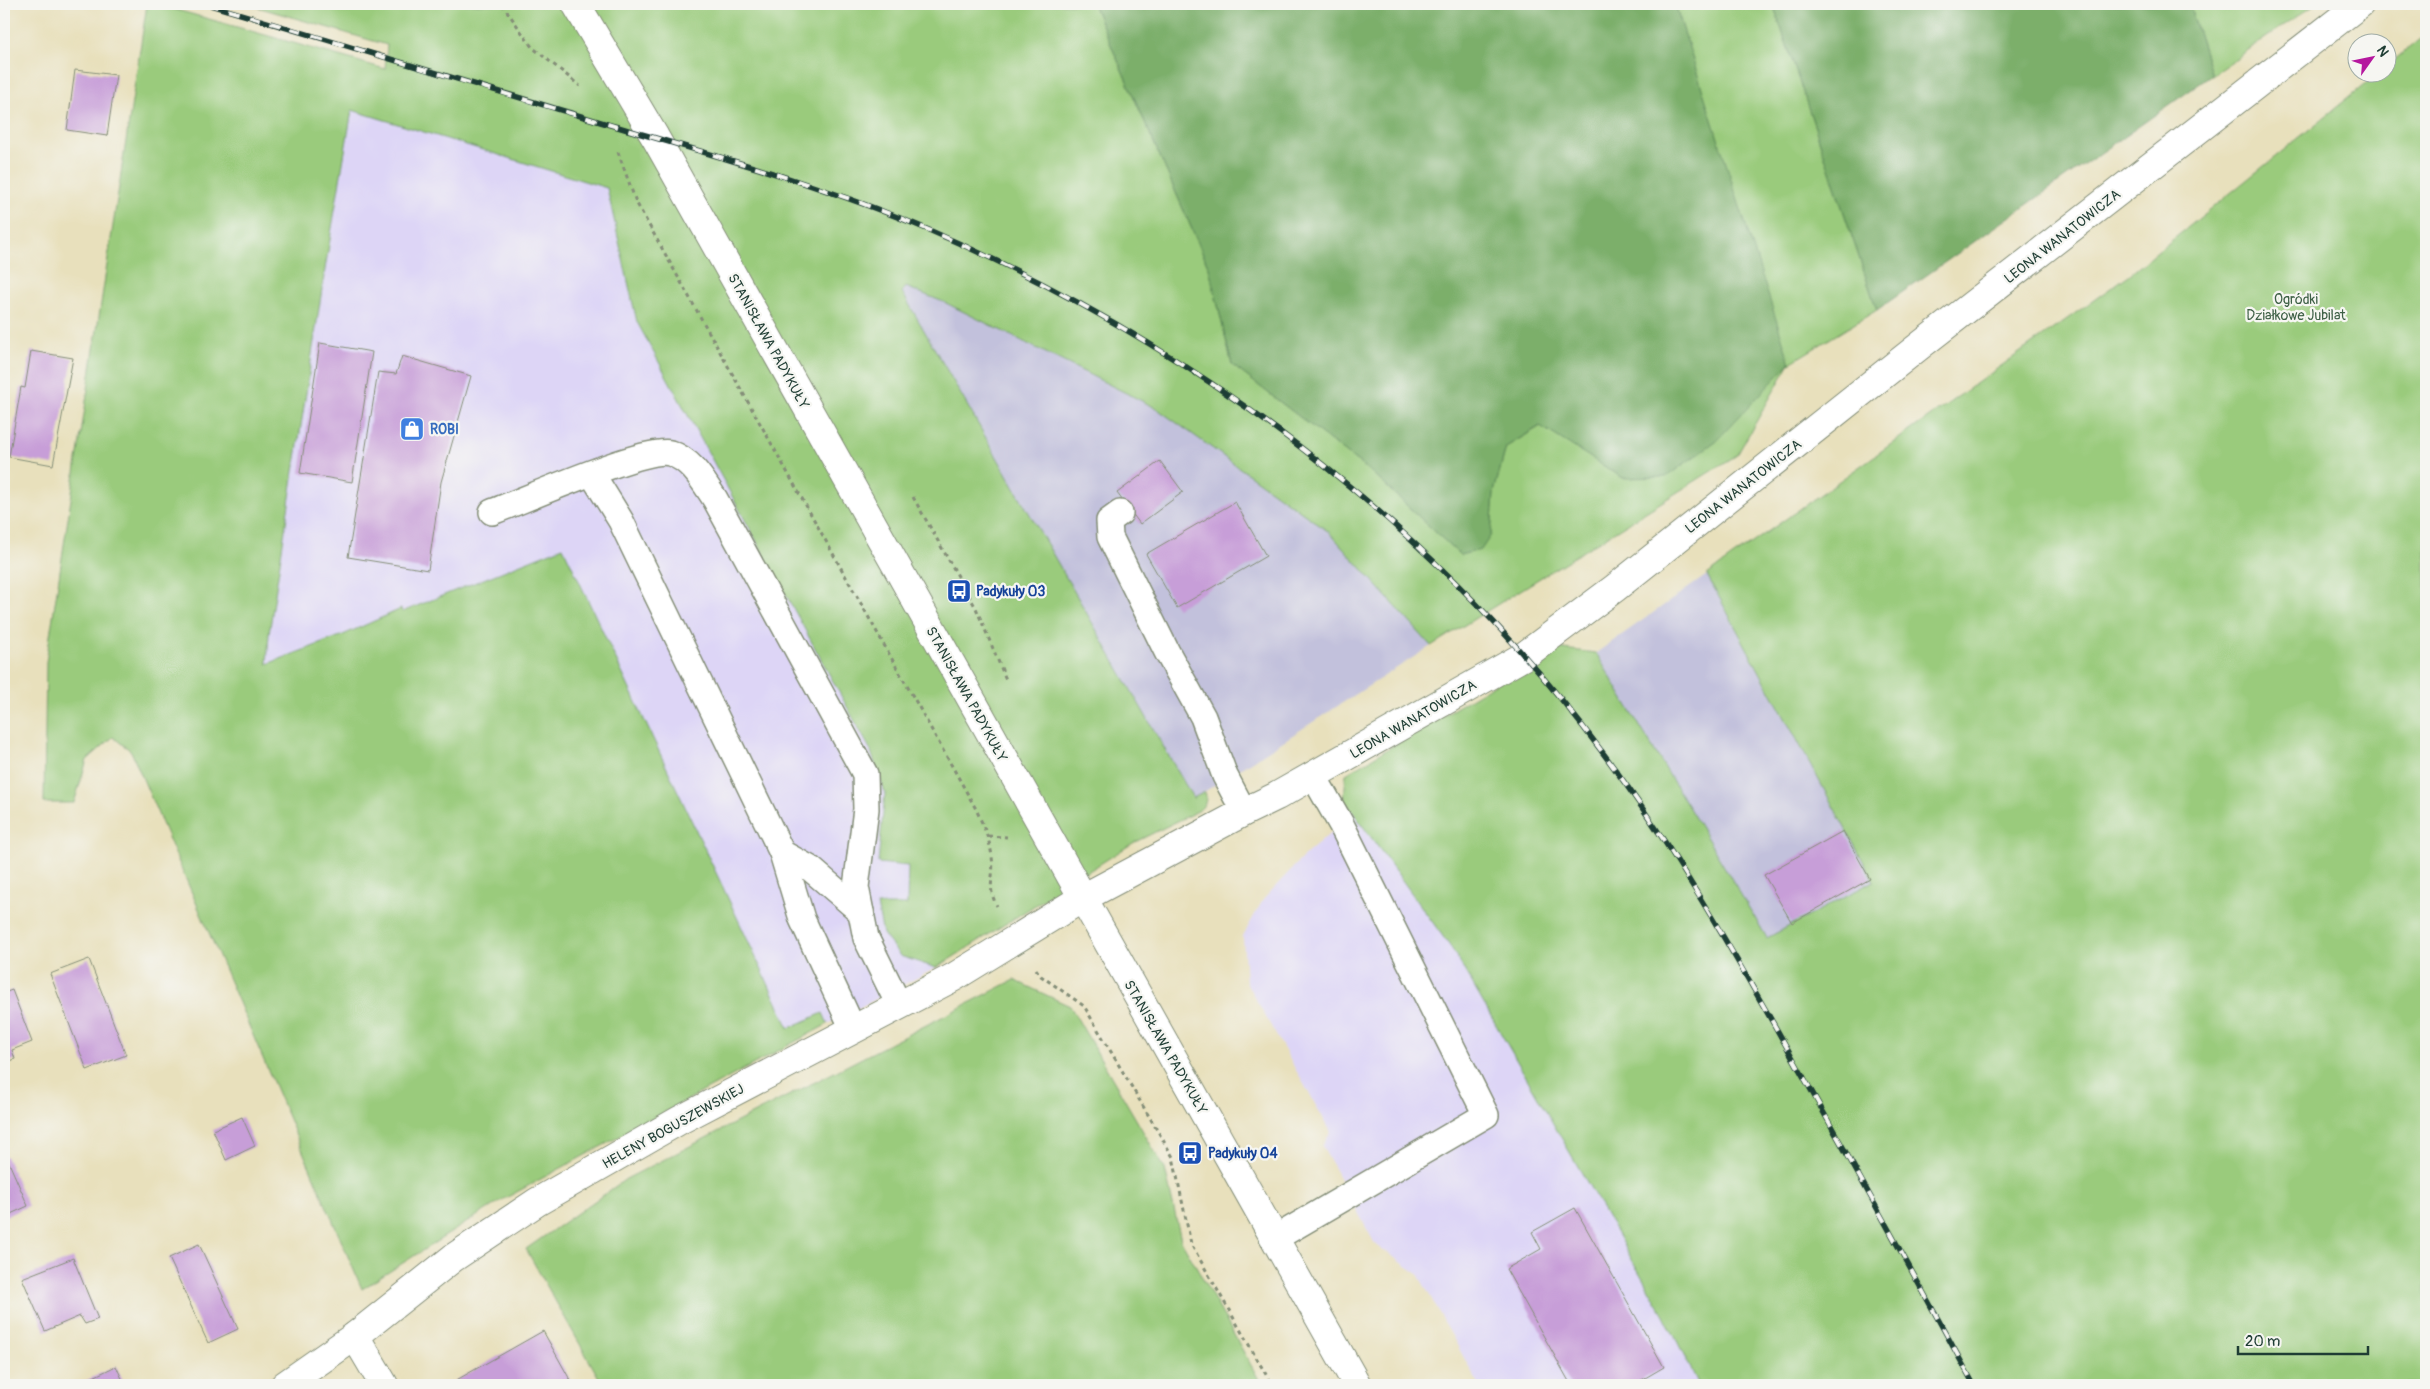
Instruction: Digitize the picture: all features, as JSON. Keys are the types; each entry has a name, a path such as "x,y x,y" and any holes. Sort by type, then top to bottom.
{"street":[{"name":"STANISŁAWA PADYKUŁY","path":"576,4 650,129 1081,899 1357,1385"},
{"name":"LEONA WANATOWICZA","path":"1081,899 1314,775 1524,656 1615,588 1930,338 2360,4"},
{"name":"HELENY BOGUSZEWSKIEJ","path":"285,1385 355,1336 453,1258 537,1202 680,1120 954,977 1081,899"},
{"path":"355,1336 384,1385"}],"lane":[{"path":"492,512 638,456 669,453 693,466 715,499 865,774 866,809 856,887 866,938 899,1005"},
{"path":"592,474 621,521 782,853 802,919 853,1030"},
{"path":"1120,513 1109,521 1110,537 1167,652 1203,717 1225,776 1244,812"},
{"path":"1274,1239 1486,1115 1341,824 1314,775"},
{"path":"782,853 811,869 861,912"}],"path":[{"path":"502,4 532,47 581,87"},
{"path":"616,148 636,202 976,809 988,836 992,859 990,894"},
{"path":"913,497 976,608 1008,684"},
{"path":"988,836 1012,838"},
{"path":"1041,976 1084,1006 1173,1157 1191,1244 1272,1385"}],"shaded area":[{"path":"352,110 607,188 637,322 870,749 885,793 879,862 908,866 907,905 900,956 936,968 828,1024 822,1013 789,1029 563,547 401,612 400,609 343,635 267,664 269,634 326,263"},
{"path":"906,287 946,303 1156,408 1329,532 1431,646 1193,799 902,292"},
{"path":"1707,575 1874,881 1767,939 1596,653"},
{"path":"1344,800 1452,949 1664,1315 1699,1385 1479,1385 1418,1274 1375,1244 1322,1146 1331,1132 1246,982 1243,936 1263,900 1303,857 1341,824"}],"green space":[{"path":"147,4 156,4 385,69 387,45 247,4 1093,4 1209,268 1232,365 1370,471 1460,555 1491,535 1494,492 1506,447 1541,426 1623,478 1789,363 1675,4 1773,4 1877,310 1790,363 1737,455 1431,646 1329,532 1156,408 946,303 906,287 902,292 1193,798 1205,792 1206,798 1204,805 1198,811 1133,843 936,968 900,956 883,934 877,905 907,905 908,866 878,863 885,793 870,749 637,322 607,188 352,110 326,263 269,634 267,664 343,635 401,609 402,612 563,547 789,1028 823,1013 828,1024 502,1200 362,1289 131,751 113,737 87,760 74,803 44,803 46,662"},
{"path":"1093,4 1675,4 1790,363 1716,441 1666,477 1623,478 1540,426 1506,447 1494,492 1491,535 1481,550 1460,555 1370,471 1232,365 1209,268"},
{"path":"1773,4 2189,4 2212,75 1877,310"},
{"path":"2189,4 2315,4 2212,75"},
{"name":"Ogródki Działkowe Jubilat","path":"2426,34 2426,1385 1699,1385 1664,1315 1452,949 1344,800 1346,774 1555,648 1596,653 1767,938 1874,881 1707,575 2129,275 2368,82 2398,82 2398,57"},
{"path":"1014,980 1070,1006 1165,1169 1181,1240 1262,1385 603,1385 526,1249 626,1179"}],"building":[{"path":"75,70 116,75 107,136 67,130"},
{"path":"320,343 372,352 352,482 300,473"},
{"path":"31,351 73,358 53,465 9,457 21,387 25,388"},
{"name":"ROBI","path":"402,356 471,376 441,482 428,570 348,557 378,372 396,374"},
{"path":"1160,461 1183,492 1140,524 1117,493"},
{"path":"1235,502 1266,556 1177,608 1146,554"},
{"path":"1843,831 1870,879 1792,923 1764,875"},
{"path":"89,959 126,1055 87,1070 50,974"},
{"path":"12,990 32,1042 12,1050 15,1059 4,1064 4,993"},
{"path":"242,1117 255,1146 226,1160 213,1130"},
{"path":"6,1156 28,1206 4,1217 4,1157"},
{"path":"1575,1208 1664,1367 1633,1385 1571,1385 1506,1269 1541,1249 1532,1232"},
{"path":"199,1244 238,1329 208,1343 169,1258"},
{"path":"73,1258 98,1319 85,1324 80,1316 45,1331 22,1278"},
{"path":"543,1331 573,1385 455,1385 453,1382"},
{"path":"116,1366 125,1385 77,1385"}],"railway":[{"path":"207,4 727,159 849,199 929,230 1027,276 1122,327 1213,384 1300,447 1384,516 1462,589 1535,669 1603,753 1653,823 1743,970 1857,1171 1974,1385"}],"place":[{"name":"ROBI","path":"412,429"},
{"name":"Padykuły 03","path":"959,591"},
{"name":"Padykuły 04","path":"1190,1153"}]}
